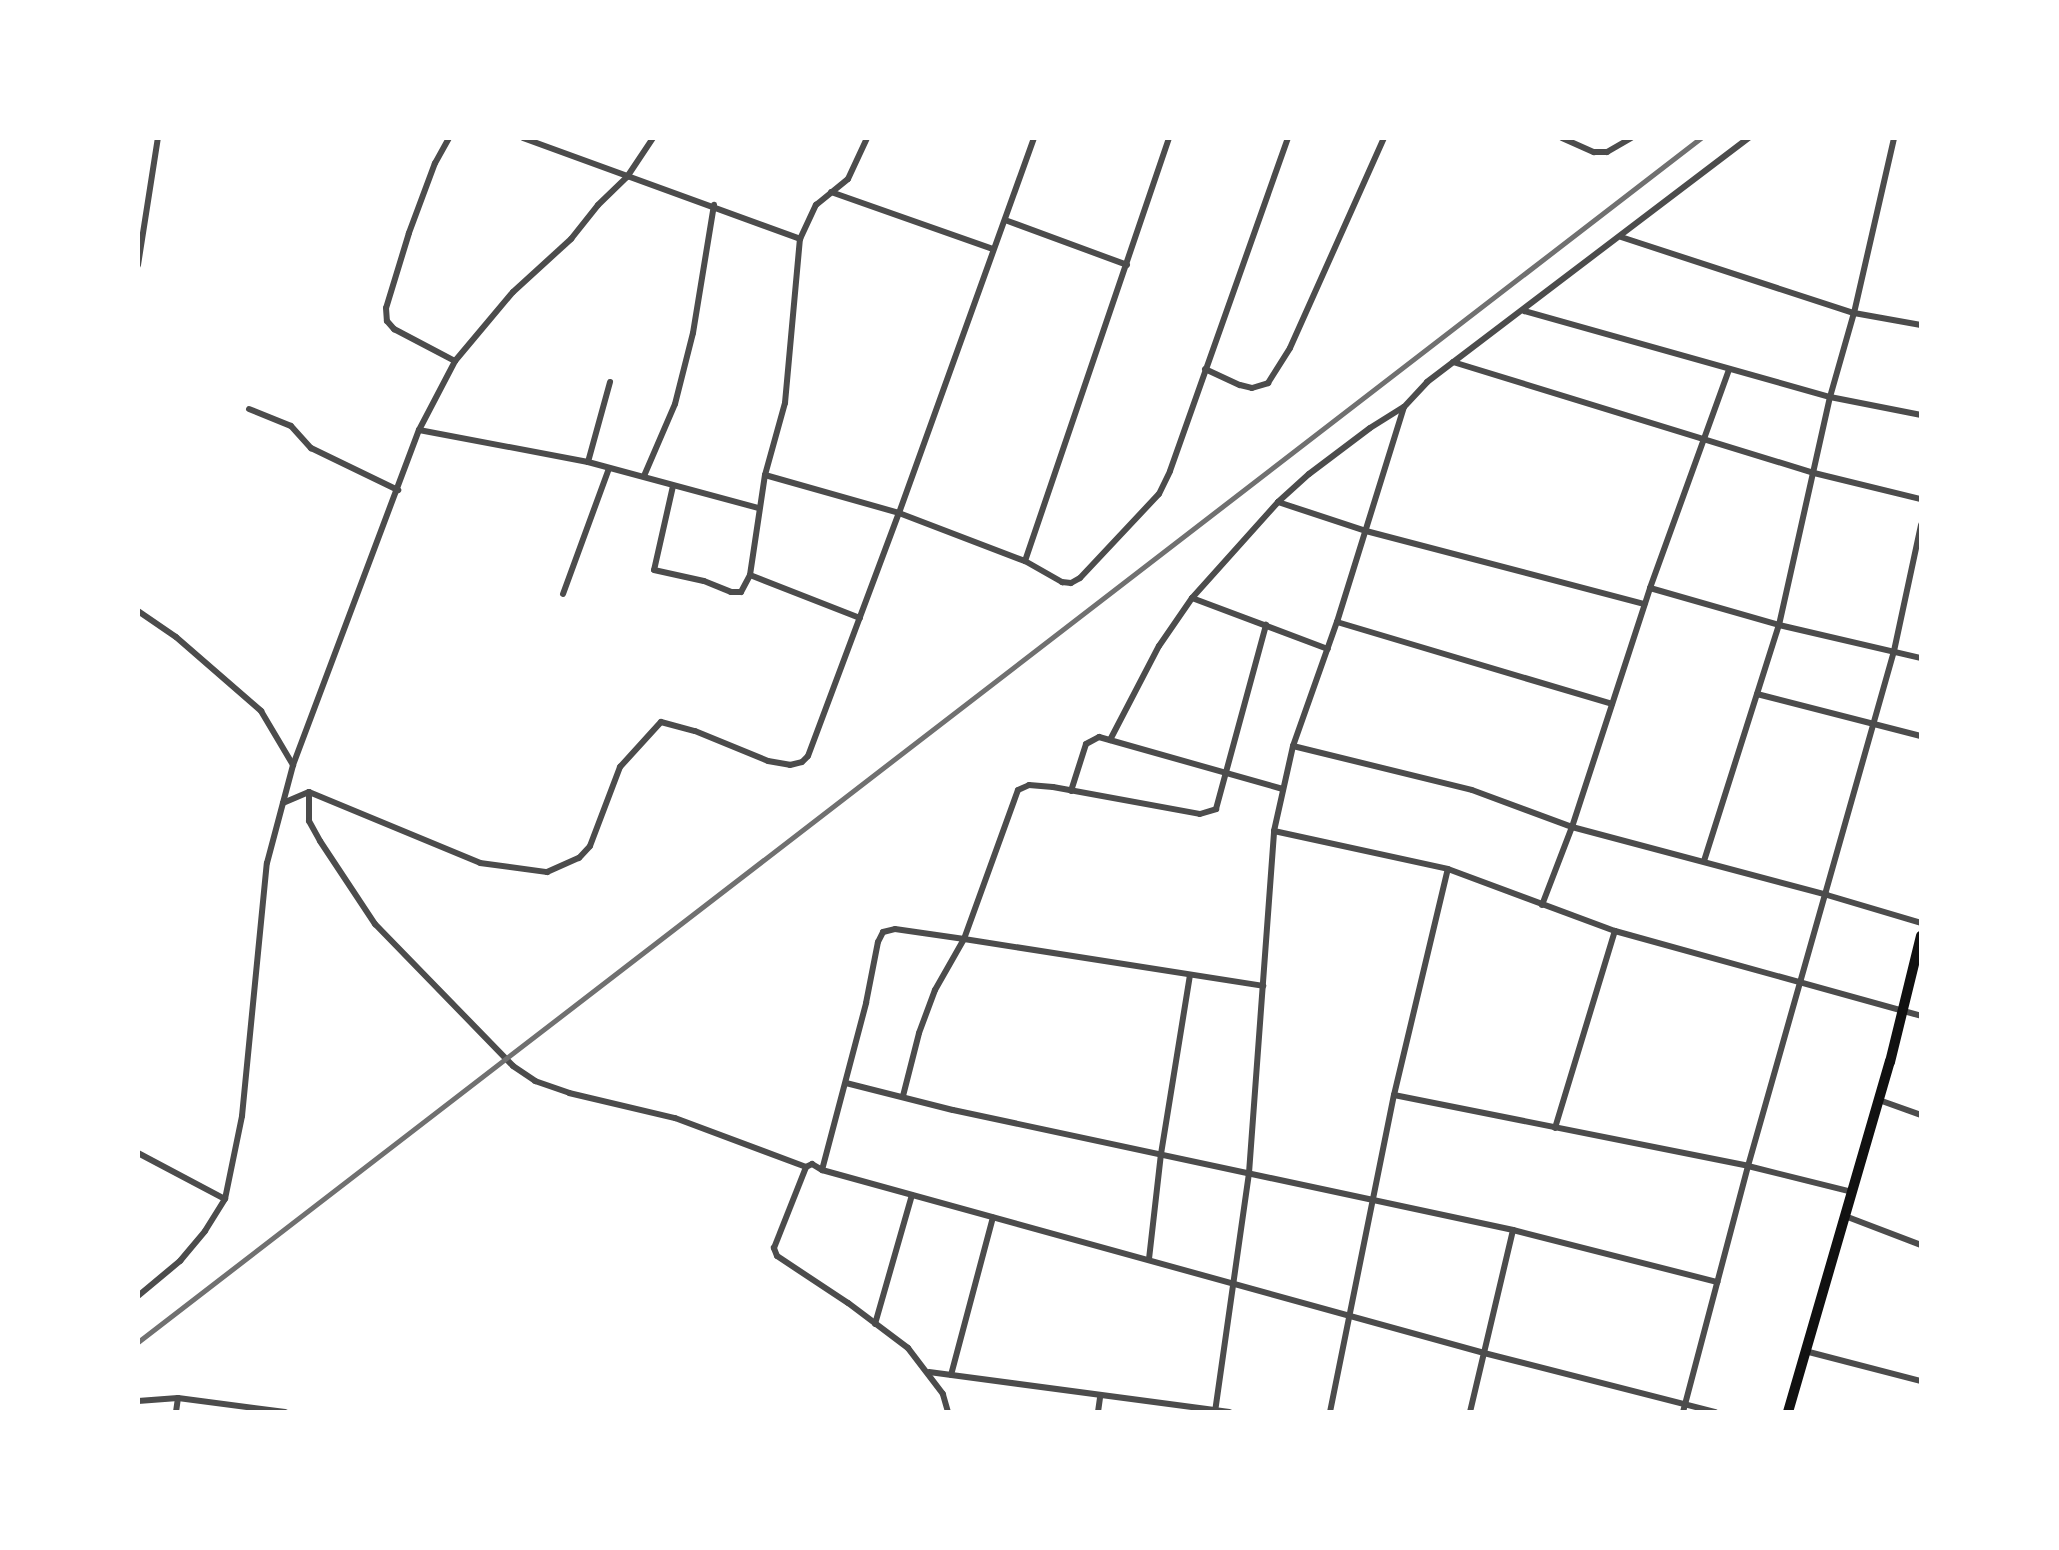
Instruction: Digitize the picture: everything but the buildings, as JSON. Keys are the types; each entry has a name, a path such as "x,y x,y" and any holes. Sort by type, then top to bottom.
{"main road":[{"path":"1788,1412 1879,1100 1921,936"}],"street":[{"path":"138,265 158,138"},
{"path":"449,138 435,163 409,233 386,308 387,321 394,329 455,361"},
{"path":"523,138 627,177 714,205 800,239"},
{"path":"138,1296 180,1261 205,1231 225,1199 242,1116 267,863 293,765 347,615 398,490 419,430 455,361 513,292 571,239 598,205 627,177 653,138"},
{"path":"673,486 654,570 741,592 750,575 758,508 776,441 789,373 789,335 800,239 816,205 848,179 867,138"},
{"path":"283,803 309,792 480,863 547,872 579,858 590,846 621,767 661,722 695,731 768,761 790,765 802,762 808,756 900,513 1034,138"},
{"path":"1025,561 1169,138"},
{"path":"765,475 900,513 1025,561 1062,582 1071,583 1159,494 1170,471 1288,138"},
{"path":"1205,369 1252,388 1268,383 1290,348 1384,138"},
{"path":"1562,138 1594,152 1607,152 1631,138"},
{"path":"1215,1410 1248,1173 1274,831 1293,746 1337,622 1404,407 1413,394 1453,362 1524,311 1749,138"},
{"path":"1704,861 1779,625 1830,397 1854,313 1894,138"},
{"path":"831,192 993,249"},
{"path":"644,476 675,404 687,357 714,205"},
{"path":"1005,220 1127,265"},
{"path":"1620,237 1854,313 1921,325"},
{"path":"1524,311 1830,397 1921,415"},
{"path":"1453,362 1814,473 1921,499"},
{"path":"1542,905 1572,827 1650,588 1729,370"},
{"path":"588,462 610,382"},
{"path":"1110,740 1159,646 1192,598 1278,502 1370,428 1404,407"},
{"path":"249,409 292,426 311,448 398,490"},
{"path":"419,430 588,462 758,508"},
{"path":"563,594 609,468"},
{"path":"1278,502 1366,531 1645,604"},
{"path":"1683,1412 1748,1166 1895,650 1921,525"},
{"path":"750,575 860,618"},
{"path":"1650,588 1779,625 1921,658"},
{"path":"1192,598 1328,649"},
{"path":"138,611 176,637 261,710 293,765"},
{"path":"1337,622 1612,704"},
{"path":"903,1096 919,1033 935,990 964,939 1018,790 1029,785 1208,814 1216,809 1266,625"},
{"path":"1757,694 1921,736"},
{"path":"1070,791 1086,744 1099,737 1283,789"},
{"path":"1293,746 1472,790 1572,827 1704,861 1921,923"},
{"path":"309,792 309,821 375,924 513,1066 535,1081 569,1093 675,1118 806,1167 813,1164 822,1170 1233,1281 1484,1353 1716,1412"},
{"path":"1274,831 1448,869 1615,931 1921,1016"},
{"path":"1330,1412 1376,1199 1394,1095 1448,869"},
{"path":"822,1170 846,1083 878,942 883,932 895,929 1263,986"},
{"path":"1555,1128 1615,931"},
{"path":"1149,1259 1161,1154 1191,975"},
{"path":"846,1083 1513,1230 1717,1282"},
{"path":"1394,1095 1748,1166 1852,1192"},
{"path":"1879,1100 1921,1115"},
{"path":"138,1153 225,1199"},
{"path":"806,1167 774,1248 777,1256 908,1348 929,1372 943,1394 948,1412"},
{"path":"875,1324 912,1195"},
{"path":"1845,1216 1921,1245"},
{"path":"951,1375 993,1217"},
{"path":"1470,1412 1513,1230"},
{"path":"1805,1351 1921,1381"},
{"path":"929,1372 1100,1397 1229,1412"},
{"path":"1098,1412 1100,1397"},
{"path":"176,1412 177,1398"},
{"path":"138,1401 177,1398 253,1410 285,1412"}],"railway":[{"path":"138,1342 1701,138"}]}
